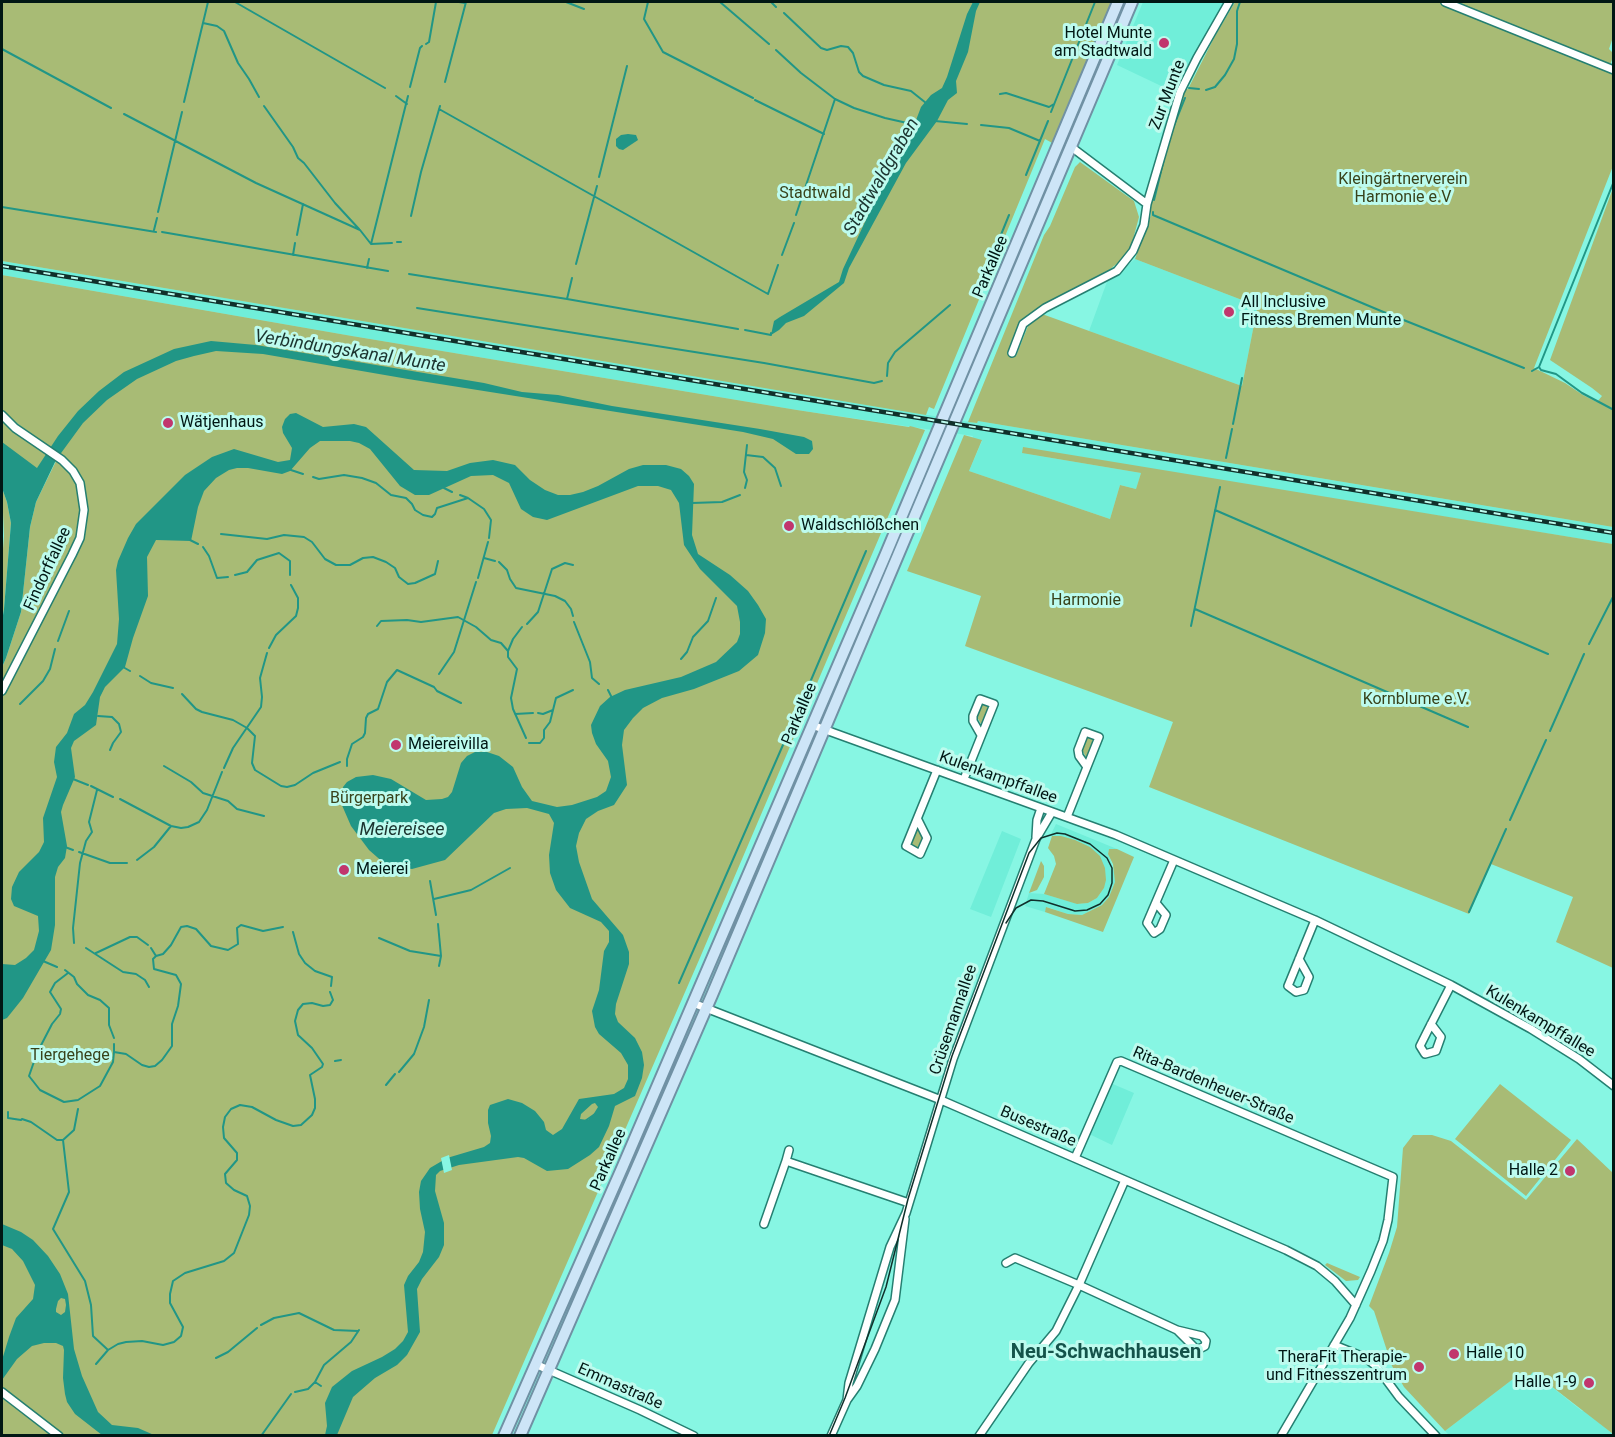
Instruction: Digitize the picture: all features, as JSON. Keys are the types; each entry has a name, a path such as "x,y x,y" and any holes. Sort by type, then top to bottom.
{"main road":[{"name":"Parkallee","path":"504,1436 812,725 1118,2"},
{"name":"Parkallee","path":"520,1436 706,1008 1132,2"}],"street":[{"name":"Zur Munte","path":"1012,352 1023,324 1045,308 1117,271 1138,241 1180,92 1229,2"},
{"path":"1445,2 1614,70"},
{"path":"1070,146 1147,204"},
{"name":"Findorffallee","path":"2,415 15,428 73,471 80,483 84,500 84,523 80,538 2,691"},
{"path":"964,779 994,704 980,699 973,721 981,735"},
{"name":"Kulenkampffallee","path":"812,725 1116,835 1315,920 1451,985 1531,1029 1579,1059 1614,1086"},
{"path":"1067,817 1100,737 1085,732 1078,750 1087,767"},
{"path":"918,820 937,770"},
{"name":"Crüsemannallee","path":"1036,839 1037,820 1041,808"},
{"name":"Crüsemannallee","path":"847,1400 849,1383 890,1247 906,1213 977,991 1036,839 1052,812"},
{"path":"1156,903 1174,860"},
{"path":"1299,960 1315,920"},
{"path":"1431,1024 1451,985"},
{"name":"Busestraße","path":"693,1002 941,1100 1304,1258 1335,1281 1356,1305"},
{"name":"Rita-Bardenheuer-Straße","path":"1075,1158 1117,1062 1121,1061 1394,1177 1383,1241 1356,1305"},
{"path":"764,1224 789,1150"},
{"path":"786,1161 909,1203"},
{"path":"979,1436 1029,1363 1056,1331 1080,1285 1125,1180"},
{"name":"Crüsemannallee","path":"831,1436 847,1400 857,1386 875,1349 895,1300 906,1213"},
{"path":"1006,1263 1015,1258 1177,1330"},
{"path":"1281,1436 1356,1305"},
{"path":"1334,1345 1366,1358 1376,1366 1399,1397 1436,1436"},
{"name":"Emmastraße","path":"535,1364 693,1436"},
{"path":"2,1392 59,1436"}],"shaded area":[{"name":"Hotel Munte am Stadtwald","path":"1143,2 1225,2 1176,93 1117,65"},
{"path":"1135,259 1255,305 1257,309 1242,386 1089,331 1108,279 1118,274"},
{"path":"2,261 1613,527 1613,544 1297,493 1022,453 1141,473 1136,489 1120,485 1110,519 969,471 982,441 972,439 973,436 797,410 2,275"},
{"path":"1056,824 1117,849 1109,849 1108,853 1115,875 1115,882 1109,897 1102,905 1082,915 1068,914 1047,907 1045,912 1025,906 1029,893 1044,894 1078,904 1088,903 1097,898 1104,888 1061,836 1050,836"},
{"path":"1002,831 1021,839 991,917 970,909"},
{"path":"1108,1082 1134,1093 1112,1145 1087,1133"},
{"path":"1533,1372 1614,1435 1450,1436 1445,1431 1517,1376"}],"green space":[{"name":"Stadtwald","path":"2,2 1114,2 1054,144 1045,139 934,409 929,407 926,415 2,261"},
{"name":"Kleingärtnerverein Harmonie e.V","path":"1235,2 1613,2 1613,37 1609,49 1614,54 1610,65 1614,67 1613,166 1534,368 1597,402 1602,396 1550,360 1613,188 1613,527 978,421 977,423 968,422 1044,235 1075,167 1080,162 1134,201 1139,217 1131,247 1109,270 1044,304 1021,323 1009,352 1016,356 1028,326 1042,314 1242,386 1257,309 1255,305 1135,259 1151,215 1150,200 1184,90 1188,89"},
{"name":"Bürgerpark","path":"2,275 352,336 925,430 699,960 492,1435 2,1435 2,667 21,612 30,527 36,502 59,455 2,410"},
{"path":"2,420 49,456 24,502 2,457"},
{"name":"Kornblume e.V.","path":"964,435 982,440 969,471 1110,519 1120,485 1136,489 1141,473 1022,453 1023,447 1613,544 1613,968 1556,942 1573,897 1491,864 1469,914 1149,787 1173,722 965,646 981,596 907,571"},
{"path":"2,488 11,523 2,621 4,536"},
{"path":"982,704 988,706 989,709 982,726 976,715"},
{"path":"1088,736 1094,739 1087,759 1082,750"},
{"path":"917,827 923,834 923,839 917,848 911,845"},
{"path":"1052,836 1075,840 1090,847 1100,856 1105,868 1106,880 1097,898 1088,903 1077,904 1044,894 1056,864 1048,848"},
{"path":"1109,849 1117,849 1134,857 1103,932 1045,912 1046,907 1068,914 1082,915 1102,905 1109,897 1115,882 1113,864 1108,854"},
{"path":"1041,861 1044,866 1044,877 1037,890 1029,893"},
{"path":"1500,1084 1571,1140 1526,1196 1455,1139"},
{"path":"1413,1135 1432,1135 1451,1141 1526,1200 1577,1139 1613,1173 1613,1434 1533,1372 1525,1381 1517,1376 1445,1431 1404,1387 1392,1366 1374,1311 1369,1306 1397,1227 1403,1148"},
{"path":"1327,1263 1360,1277 1358,1280 1346,1281 1325,1265"}],"water":[{"path":"973,2 980,2 968,52 956,81 957,93 948,100 937,121 906,163 849,268 844,283 804,316 786,323 771,335 774,321 839,282 872,207 910,136 921,107 931,95 942,88"},
{"path":"628,134 636,135 638,140 623,150 619,149 616,146 616,139"},
{"path":"211,341 256,345 484,383 522,392 558,395 612,406 760,429 804,437 812,441 813,449 809,454 796,454 773,439 743,432 263,354 216,351 194,356 176,361 137,379 107,400 83,423 56,460 36,502 30,527 21,612 2,667 2,621 11,523 2,488 2,442 37,468 78,411 124,372 174,349"},
{"name":"Meiereisee","path":"296,413 323,427 354,424 366,427 414,470 447,471 470,463 493,460 515,465 530,480 558,495 583,492 629,469 643,465 666,465 681,469 694,484 692,535 698,554 730,575 748,591 766,619 765,633 758,655 739,671 694,689 662,698 643,708 633,718 624,730 622,745 627,785 614,805 586,819 579,833 576,846 579,862 592,899 623,935 629,952 629,964 615,1014 618,1022 635,1038 642,1052 644,1065 642,1078 635,1096 615,1106 599,1147 568,1169 547,1171 518,1157 459,1165 440,1171 436,1175 435,1191 444,1223 444,1245 439,1257 417,1289 420,1332 407,1355 397,1365 375,1378 353,1397 337,1435 325,1435 327,1426 325,1403 332,1387 352,1371 395,1349 408,1332 404,1285 423,1252 425,1232 419,1192 421,1181 430,1168 447,1158 484,1147 490,1143 488,1110 490,1105 508,1099 522,1103 535,1111 544,1122 546,1130 553,1135 562,1129 579,1099 614,1094 624,1088 628,1079 628,1065 621,1053 599,1034 592,1011 599,990 604,951 609,942 609,931 601,922 570,908 556,890 550,873 549,855 554,823 549,814 527,808 506,809 494,813 445,860 412,869 395,867 385,864 369,850 351,826 341,803 343,787 356,777 373,775 391,779 426,800 442,799 448,797 452,792 461,763 467,756 475,752 487,752 499,756 513,767 522,787 532,801 557,807 597,797 606,791 611,777 608,761 596,744 592,733 591,725 600,706 610,697 625,690 681,677 716,662 737,642 740,622 737,606 700,569 684,545 679,503 671,490 658,486 638,486 547,520 533,517 521,509 509,483 493,475 471,476 429,495 415,495 400,486 370,449 350,441 320,441 310,448 290,471 282,474 248,468 229,470 216,478 204,491 191,541 156,540 147,557 148,596 125,667 105,687 100,697 96,725 74,741 71,748 75,777 61,812 67,846 65,858 58,867 55,877 55,925 51,950 23,998 7,1018 2,1020 2,964 15,965 26,958 34,950 39,931 38,916 14,906 11,899 12,887 19,872 39,852 44,842 43,818 57,777 54,762 56,747 67,733 74,714 85,705 93,692 117,644 119,619 116,570 128,538 136,524 185,475 212,457 234,449 278,462 290,460 292,448 282,427 290,414","holes":["595,1103 598,1107 588,1120 580,1119 581,1114 592,1104"]},
{"path":"2,1224 33,1240 60,1274 68,1294 74,1349 82,1376 98,1412 112,1425 138,1428 154,1435 102,1435 75,1414 65,1394 63,1346 56,1343 32,1346 17,1359 2,1380 2,1360 9,1337 16,1318 33,1299 35,1285 23,1261 12,1249 2,1245","holes":["61,1298 65,1299 65,1312 61,1315 56,1312 56,1309 58,1301"]}],"pier":[{"path":"449,1155 452,1170 444,1173 441,1158"}],"waterway":[{"path":"184,102 208,2"},
{"path":"235,2 385,88"},
{"path":"426,44 429,42 436,2"},
{"path":"459,2 465,3"},
{"path":"445,82 466,2"},
{"path":"566,2 584,9"},
{"path":"648,2 644,19 663,52 753,98"},
{"path":"720,2 769,44"},
{"path":"771,2 776,7"},
{"path":"1051,112 1095,2"},
{"path":"1206,90 1215,87 1234,59 1237,44 1237,11 1240,2"},
{"path":"784,13 821,48 827,50 841,46 848,47 863,76 884,85 911,91 926,103"},
{"path":"203,23 217,26 224,31 238,63 259,97"},
{"path":"410,87 422,46"},
{"path":"2,49 111,108"},
{"name":"Stadtwaldgraben","path":"776,50 835,99 885,118 916,125"},
{"path":"599,177 627,66"},
{"path":"1189,88 1199,89"},
{"path":"1000,94 1006,93 1049,107 1054,104"},
{"path":"396,96 407,104"},
{"path":"371,244 408,96"},
{"path":"1171,133 1185,98"},
{"path":"796,215 835,99"},
{"path":"755,100 824,134"},
{"path":"264,106 293,147 298,158 359,229"},
{"path":"411,216 440,106"},
{"path":"439,109 768,294 778,265"},
{"path":"158,212 182,112"},
{"path":"124,114 256,183 360,230 371,244 392,243"},
{"path":"935,121 967,124"},
{"path":"1026,175 1048,121"},
{"path":"981,125 1009,128 1040,141"},
{"path":"1154,200 1164,159"},
{"path":"1539,367 1614,181"},
{"path":"576,264 597,186"},
{"path":"297,235 303,204"},
{"path":"2,207 156,232"},
{"path":"1153,212 1153,215 1381,311 1524,368"},
{"path":"976,288 981,284 1009,215"},
{"path":"154,230 157,218"},
{"path":"782,255 794,223"},
{"path":"162,232 388,271"},
{"path":"293,255 295,243"},
{"path":"367,268 369,259"},
{"path":"409,274 738,329"},
{"path":"567,299 572,278"},
{"path":"887,376 888,363 895,352 950,305"},
{"path":"417,308 764,363 874,383 882,381"},
{"path":"745,330 771,335 771,333"},
{"path":"1539,367 1541,370 1556,374 1582,393 1614,410"},
{"path":"1532,371 1539,367"},
{"path":"1233,424 1242,378"},
{"path":"1226,458 1232,429"},
{"path":"745,488 747,445"},
{"path":"746,455 763,457 775,468 781,486"},
{"path":"288,469 303,474"},
{"path":"313,477 319,479 344,475 362,478 376,483 391,495 406,498 415,510 432,517 437,508 468,498"},
{"path":"1191,626 1220,487"},
{"path":"444,488 452,492"},
{"path":"460,495 484,509 491,520 489,538"},
{"path":"692,503 722,502 740,495"},
{"path":"1215,510 1548,654"},
{"path":"221,534 267,539 284,535 304,537 312,542 325,559 336,565 350,565 363,558 373,557 395,568 399,577 408,584 435,574 438,561"},
{"path":"190,540 198,544"},
{"path":"478,578 488,542"},
{"path":"203,547 217,578 228,577"},
{"path":"791,727 866,551"},
{"path":"235,575 247,572 257,560 279,553 290,561 290,575"},
{"path":"484,558 495,561"},
{"path":"499,562 507,570 516,588 555,596 565,601 573,616"},
{"path":"527,624 538,612 552,569 565,563 573,565"},
{"path":"439,674 454,652 476,582"},
{"path":"269,648 276,635 296,616 298,598 291,585"},
{"path":"1589,644 1614,595"},
{"path":"681,659 687,652 693,637 708,621 716,598"},
{"path":"1195,609 1468,727"},
{"path":"58,641 69,611"},
{"path":"377,626 381,621 421,622 458,617 476,627 491,640 501,643 517,669 511,698 513,709 526,738"},
{"path":"574,622 590,662 592,678 599,684"},
{"path":"508,651 522,627"},
{"path":"20,704 43,681 50,669 55,649"},
{"path":"224,768 233,748 261,707 260,678 267,653"},
{"path":"1550,731 1584,654"},
{"path":"123,667 130,671"},
{"path":"347,766 352,744 363,737 368,714 378,709 387,682 397,670 434,687 437,691 461,703"},
{"path":"140,676 151,683 173,688"},
{"path":"538,713 543,714 553,710 556,698 573,690"},
{"path":"608,690 612,698"},
{"path":"182,694 196,709 233,720 247,728 255,736 252,763 255,770 281,786 295,785 313,773 340,762"},
{"path":"529,743 540,743 544,738 544,730 550,722 553,710"},
{"path":"515,714 533,713"},
{"path":"98,716 112,717 119,724 121,732 110,750"},
{"path":"679,983 786,738"},
{"path":"1510,820 1546,740"},
{"path":"164,766 191,782 203,793 228,801 237,809 264,816"},
{"path":"120,799 171,826 188,827 199,822 207,810 222,772"},
{"path":"73,779 88,785"},
{"path":"91,786 113,797"},
{"path":"74,943 73,928 80,863 86,841 92,832 89,822 97,790"},
{"path":"137,860 154,847 171,826"},
{"path":"1469,912 1506,829"},
{"path":"65,847 73,850"},
{"path":"79,852 110,863 127,863"},
{"path":"434,899 471,890 510,868"},
{"path":"430,881 436,915"},
{"path":"438,924 441,956 439,966"},
{"path":"68,973 55,983 50,992 61,1009 60,1014 52,1024 37,1053 29,1076 40,1090 64,1102 78,1100 100,1086 113,1062 114,1052 126,1054 149,1067 155,1066 162,1060 172,1046 172,1024 178,1006 181,984 176,975 154,969 153,959 163,954 171,945 181,927 196,929 211,946 228,950 238,944 237,928 241,925 263,931 283,927"},
{"path":"293,932 299,954 305,963 315,971 332,977 331,986"},
{"path":"96,953 130,937 137,937 148,945"},
{"path":"379,938 410,951 441,956"},
{"path":"86,948 123,972 136,974 145,980 149,987"},
{"path":"151,948 156,956"},
{"path":"43,961 57,967"},
{"path":"65,970 74,977 77,984 88,995 100,1000 109,1008 109,1025 114,1038"},
{"path":"96,1364 108,1350 118,1344 142,1341 163,1345 174,1342 181,1336 183,1327 170,1303 173,1281 185,1273 224,1261 234,1253 249,1215 250,1206 247,1196 226,1183 225,1174 237,1160 237,1153 224,1138 225,1117 231,1109 240,1105 252,1107 293,1126 301,1125 312,1115 315,1099 310,1075 323,1064 312,1048 298,1035 295,1021 298,1010 303,1004 330,1005 333,1000 330,992"},
{"path":"399,1072 414,1054 424,1027 429,1000"},
{"path":"114,1044 114,1052"},
{"path":"335,1061 341,1060"},
{"path":"386,1085 395,1074"},
{"path":"78,1109 74,1130 63,1140 69,1192 53,1229 85,1281 91,1305 93,1336 108,1350"},
{"path":"8,1112 8,1118 31,1122 57,1140 63,1140"},
{"path":"585,1121 595,1114"},
{"path":"261,1325 274,1318 299,1313 334,1330 358,1331"},
{"path":"216,1358 228,1352 257,1328"},
{"path":"295,1392 308,1389 315,1382 324,1365 351,1342 359,1330"},
{"path":"315,1382 321,1386"},
{"path":"261,1436 291,1394"}],"tram line":[{"path":"829,1436 886,1287 908,1199 952,1056 1029,853 1041,838 1057,833 1090,844 1107,858 1112,868 1112,883 1108,895 1100,904 1087,910 1075,911 1043,901 1031,900 1016,908 1006,923"}],"railway":[{"path":"2,266 1614,533"}],"place":[{"name":"Hotel Munte am Stadtwald","path":"1164,43"},
{"name":"All Inclusive Fitness Bremen Munte","path":"1229,312"},
{"name":"Wätjenhaus","path":"168,423"},
{"name":"Waldschlößchen","path":"789,526"},
{"name":"Meiereivilla","path":"396,745"},
{"name":"Meierei","path":"344,870"},
{"name":"Halle 2","path":"1570,1171"},
{"name":"Halle 10","path":"1454,1354"},
{"name":"TheraFit Therapie- und Fitnesszentrum","path":"1419,1367"},
{"name":"Halle 1-9","path":"1589,1383"}],"district":[{"name":"Neu-Schwachhausen","path":"1106,1353"}],"water label":[{"name":"Verbindungskanal Munte","path":"350,352"}],"park label":[{"name":"Harmonie","path":"1086,601"},
{"name":"Tiergehege","path":"70,1056"}]}
